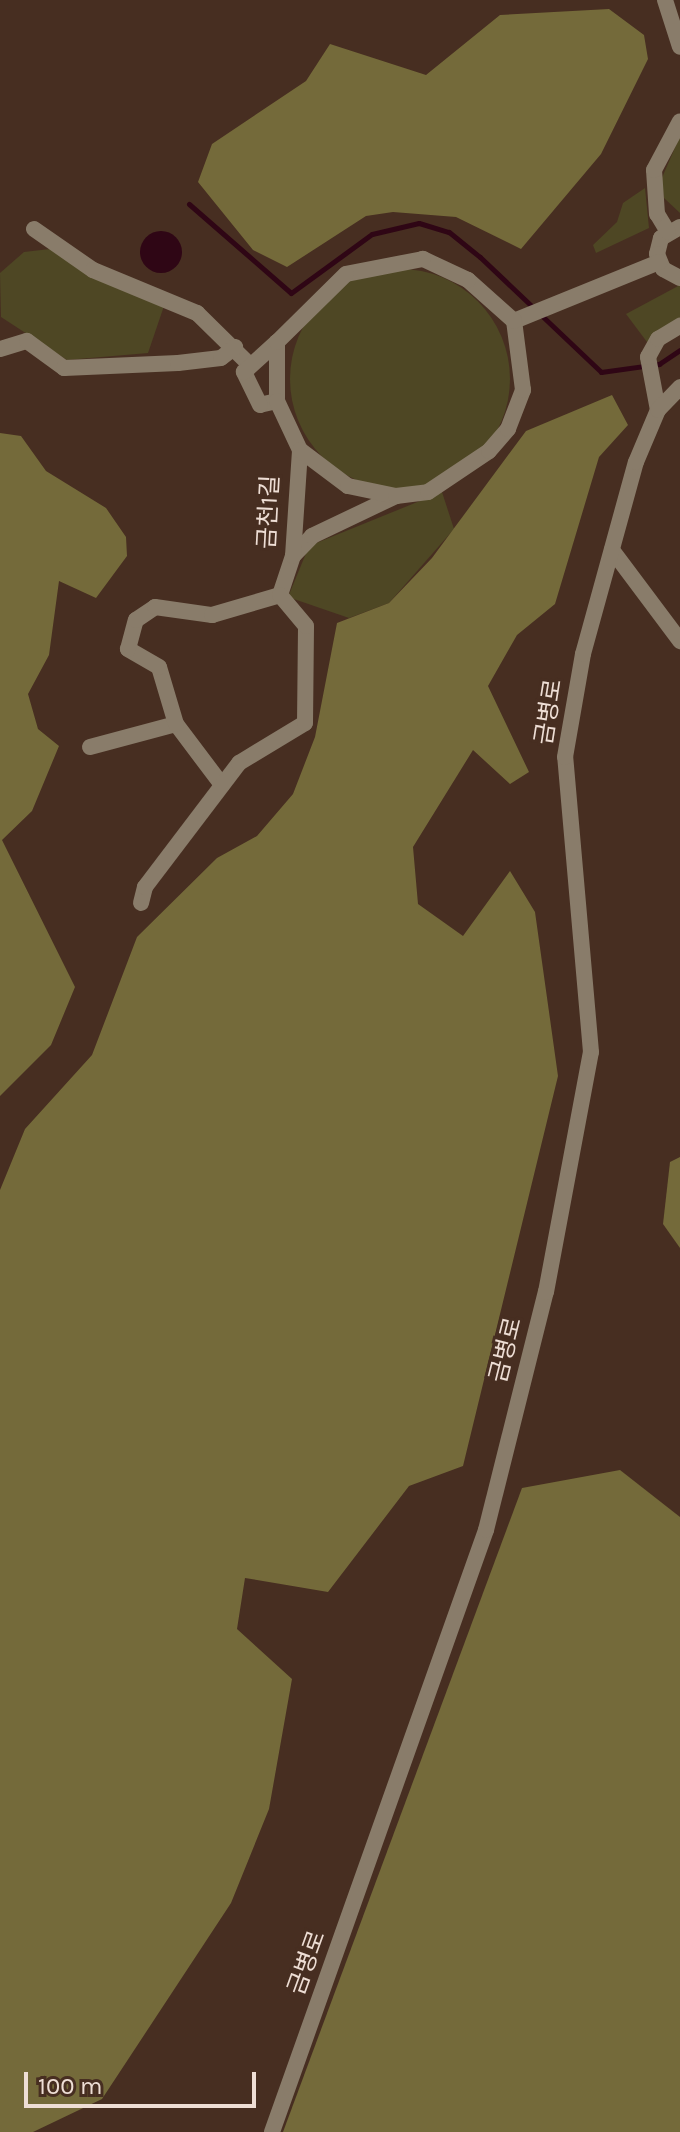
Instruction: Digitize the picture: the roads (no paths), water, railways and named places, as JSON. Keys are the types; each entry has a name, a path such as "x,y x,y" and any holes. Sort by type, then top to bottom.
{"street":[{"path":"665,0 680,47"},
{"path":"680,121 654,170 657,214 674,230 658,245 659,262 680,278"},
{"path":"34,229 93,270 197,313 250,365"},
{"path":"277,401 260,405 246,385 250,365 346,274 399,259 444,267 518,319 659,262"},
{"name":"금천1길","path":"300,450 348,486 396,496 428,492 462,474 508,429 523,390 518,319"},
{"path":"658,410 648,365 658,339 680,326"},
{"path":"0,349 27,341 64,368 221,358 235,347"},
{"path":"277,342 277,401 300,450"},
{"name":"금병로","path":"272,2132 486,1530 546,1292 591,1052 565,757 612,550 658,410 680,387"},
{"name":"금천1길","path":"280,595 293,556 300,450"},
{"path":"293,556 312,536 396,496"},
{"path":"612,550 680,641"},
{"path":"141,903 145,887 249,754 288,740 305,723 306,626 280,595 212,615 155,607 136,620 128,649 159,667 176,724 222,785"},
{"path":"90,747 176,724"}],"waterway":[{"path":"189,204 291,293 372,234 419,223 449,232 480,257 601,372 659,364 680,350"}]}
